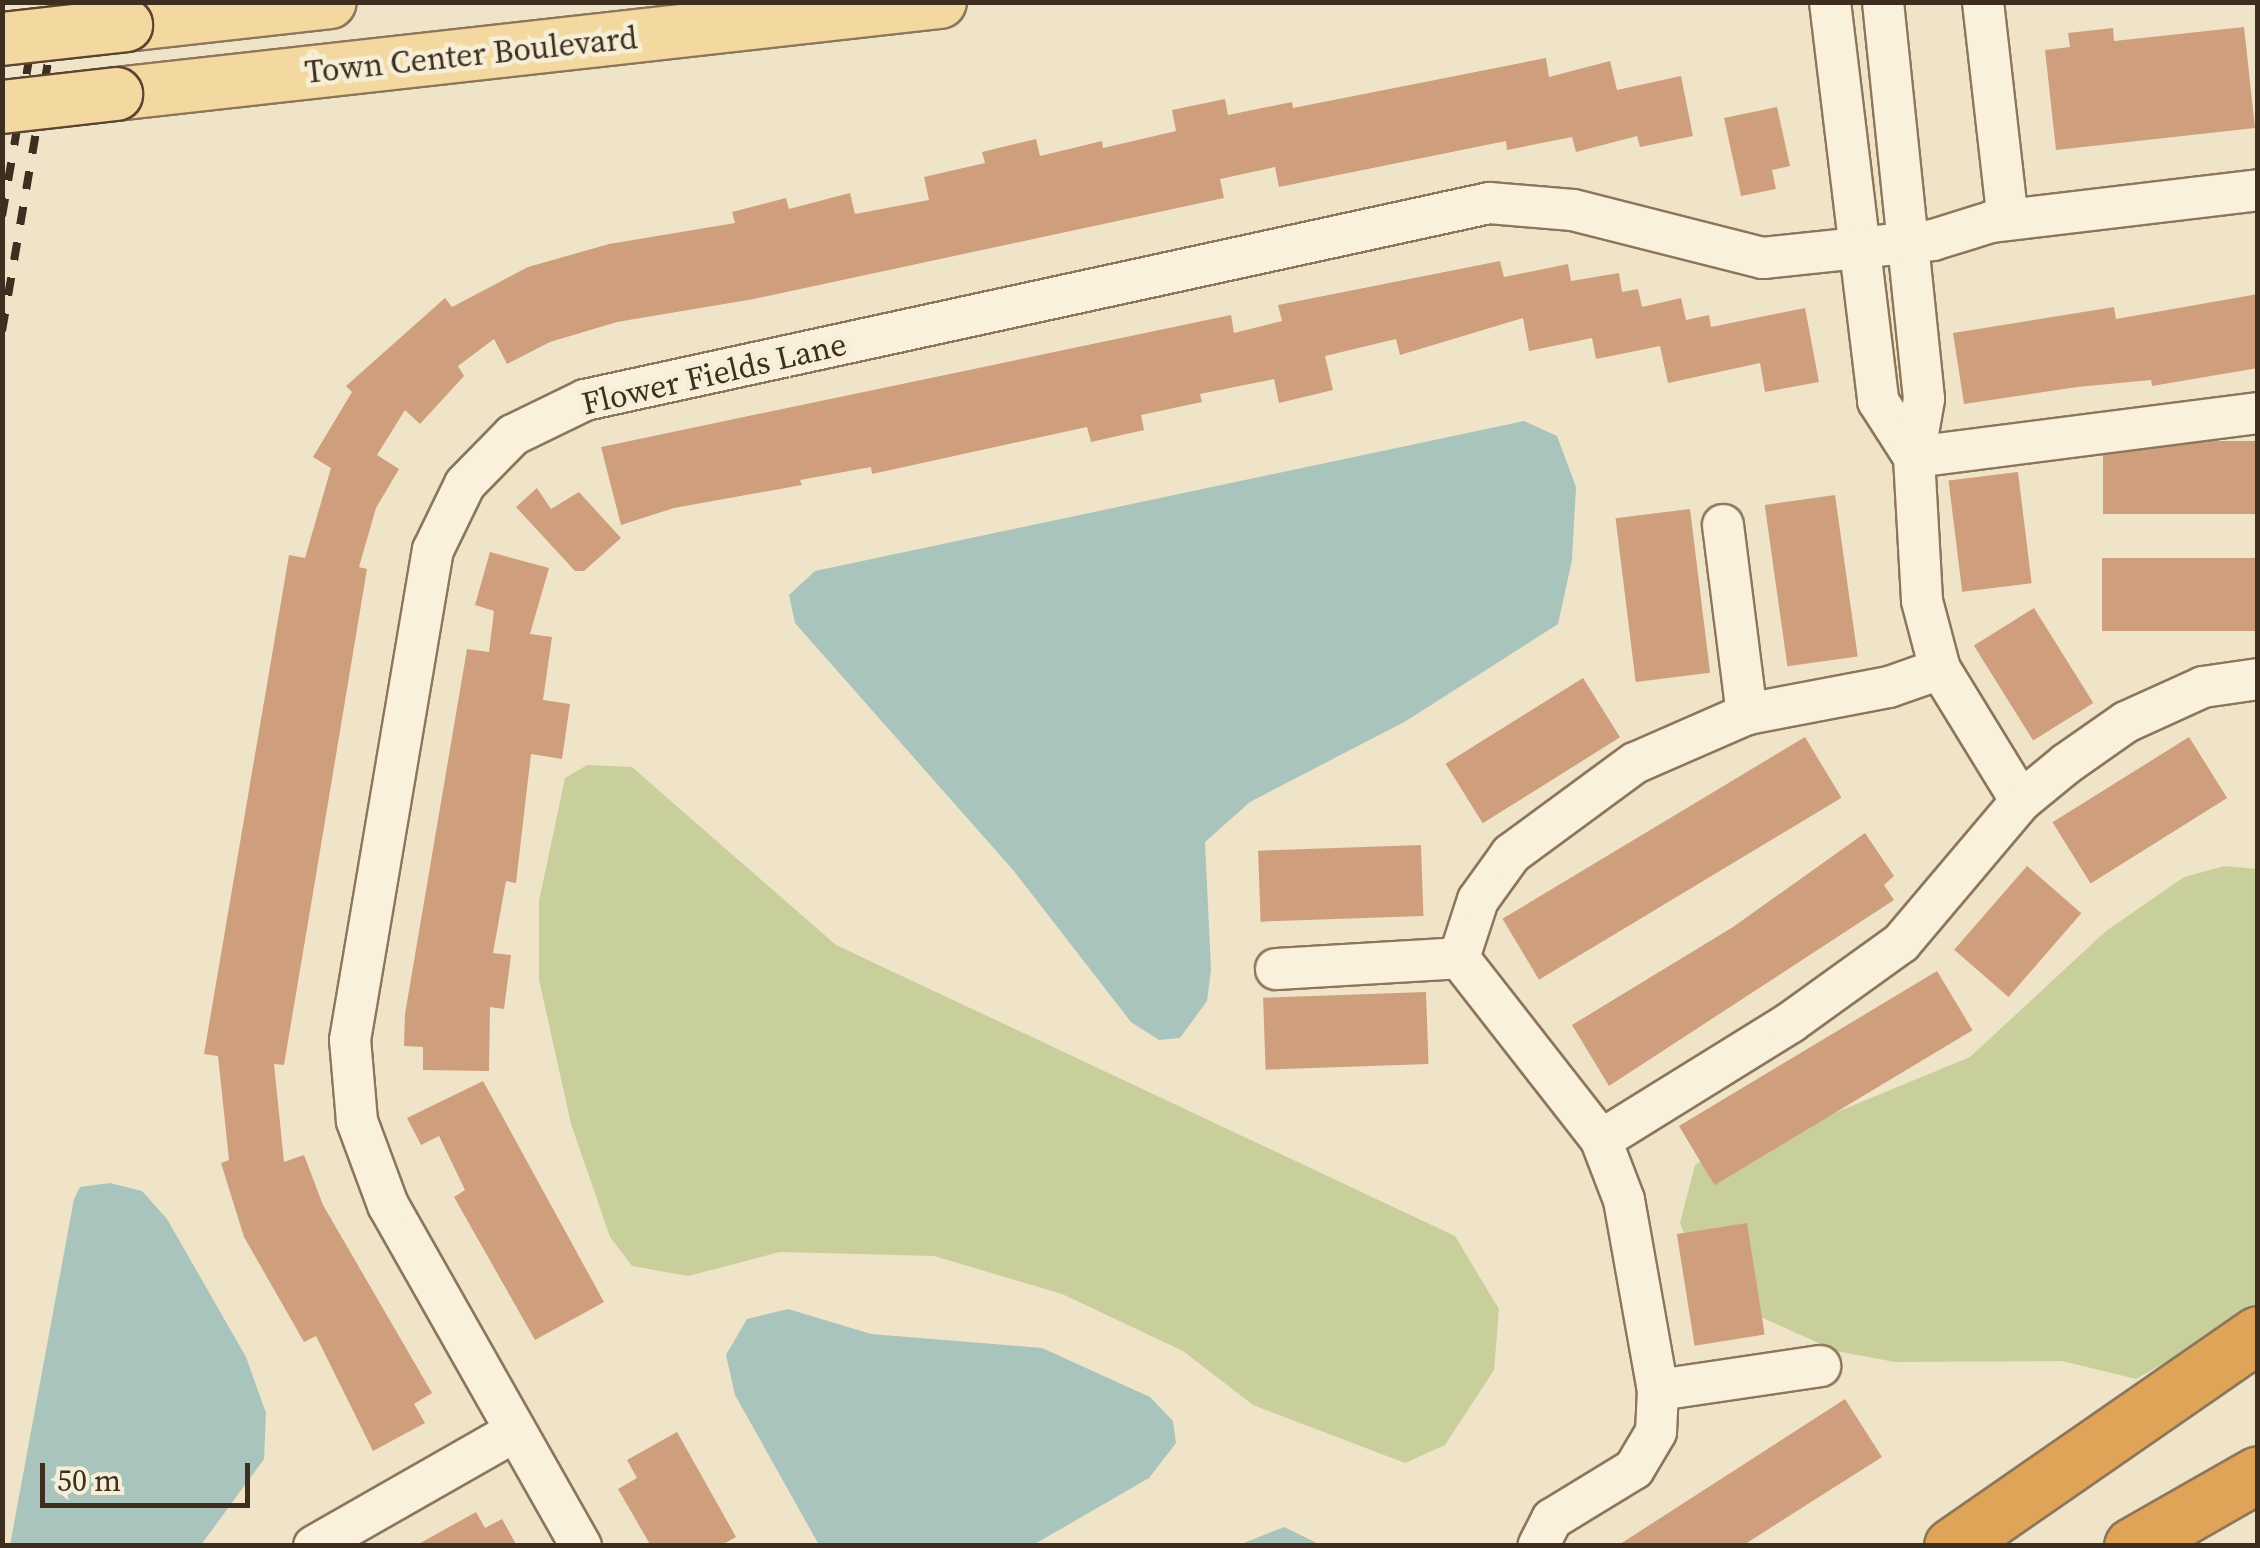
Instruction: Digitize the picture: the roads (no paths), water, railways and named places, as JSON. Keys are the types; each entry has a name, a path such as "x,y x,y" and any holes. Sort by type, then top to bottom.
{"highway":[{"path":"1952,1546 2258,1334"},
{"path":"2132,1546 2258,1474"}],"main road":[{"name":"Town Center Boulevard","path":"2,39 330,2"},
{"name":"Town Center Boulevard","path":"2,107 940,2"}],"street":[{"path":"1830,2 1878,402 1914,457"},
{"path":"1884,2 1924,398 1914,457 1922,601 1940,669 2020,801"},
{"path":"1982,2 2008,220"},
{"name":"Flower Fields Lane","path":"581,1546 388,1204 357,1121 350,1040 433,550 465,484 514,435 585,400 1489,204 1574,210 1763,258 1908,238 1932,240 2008,220 2258,190"},
{"path":"1914,457 2258,413"},
{"path":"1723,525 1746,714"},
{"path":"1459,958 1478,900 1511,854 1635,763 1746,714 1889,687 1940,669"},
{"path":"1600,1140 1791,1022 1902,943 2020,801 2126,722 2203,687 2258,679"},
{"path":"1276,969 1459,958"},
{"path":"1459,958 1600,1140 1624,1200 1658,1390 1656,1432 1634,1469 1552,1519 1538,1546"},
{"path":"1658,1390 1820,1366"},
{"path":"314,1546 516,1431"}],"water":[{"path":"1524,421 1557,436 1576,487 1572,560 1558,624 1406,721 1250,802 1205,842 1211,970 1207,1001 1180,1038 1159,1040 1131,1022 1013,870 795,623 789,595 815,571"},
{"path":"110,1183 142,1191 167,1219 246,1357 266,1413 264,1459 201,1545 10,1545 74,1199 80,1187"},
{"path":"788,1309 871,1334 1042,1348 1150,1397 1173,1421 1176,1443 1149,1478 1033,1545 819,1545 735,1395 726,1355 747,1319"},
{"path":"1284,1527 1321,1545 1239,1545"}],"railway":[{"path":"2,216 39,2"},
{"path":"2,331 58,2"}]}
